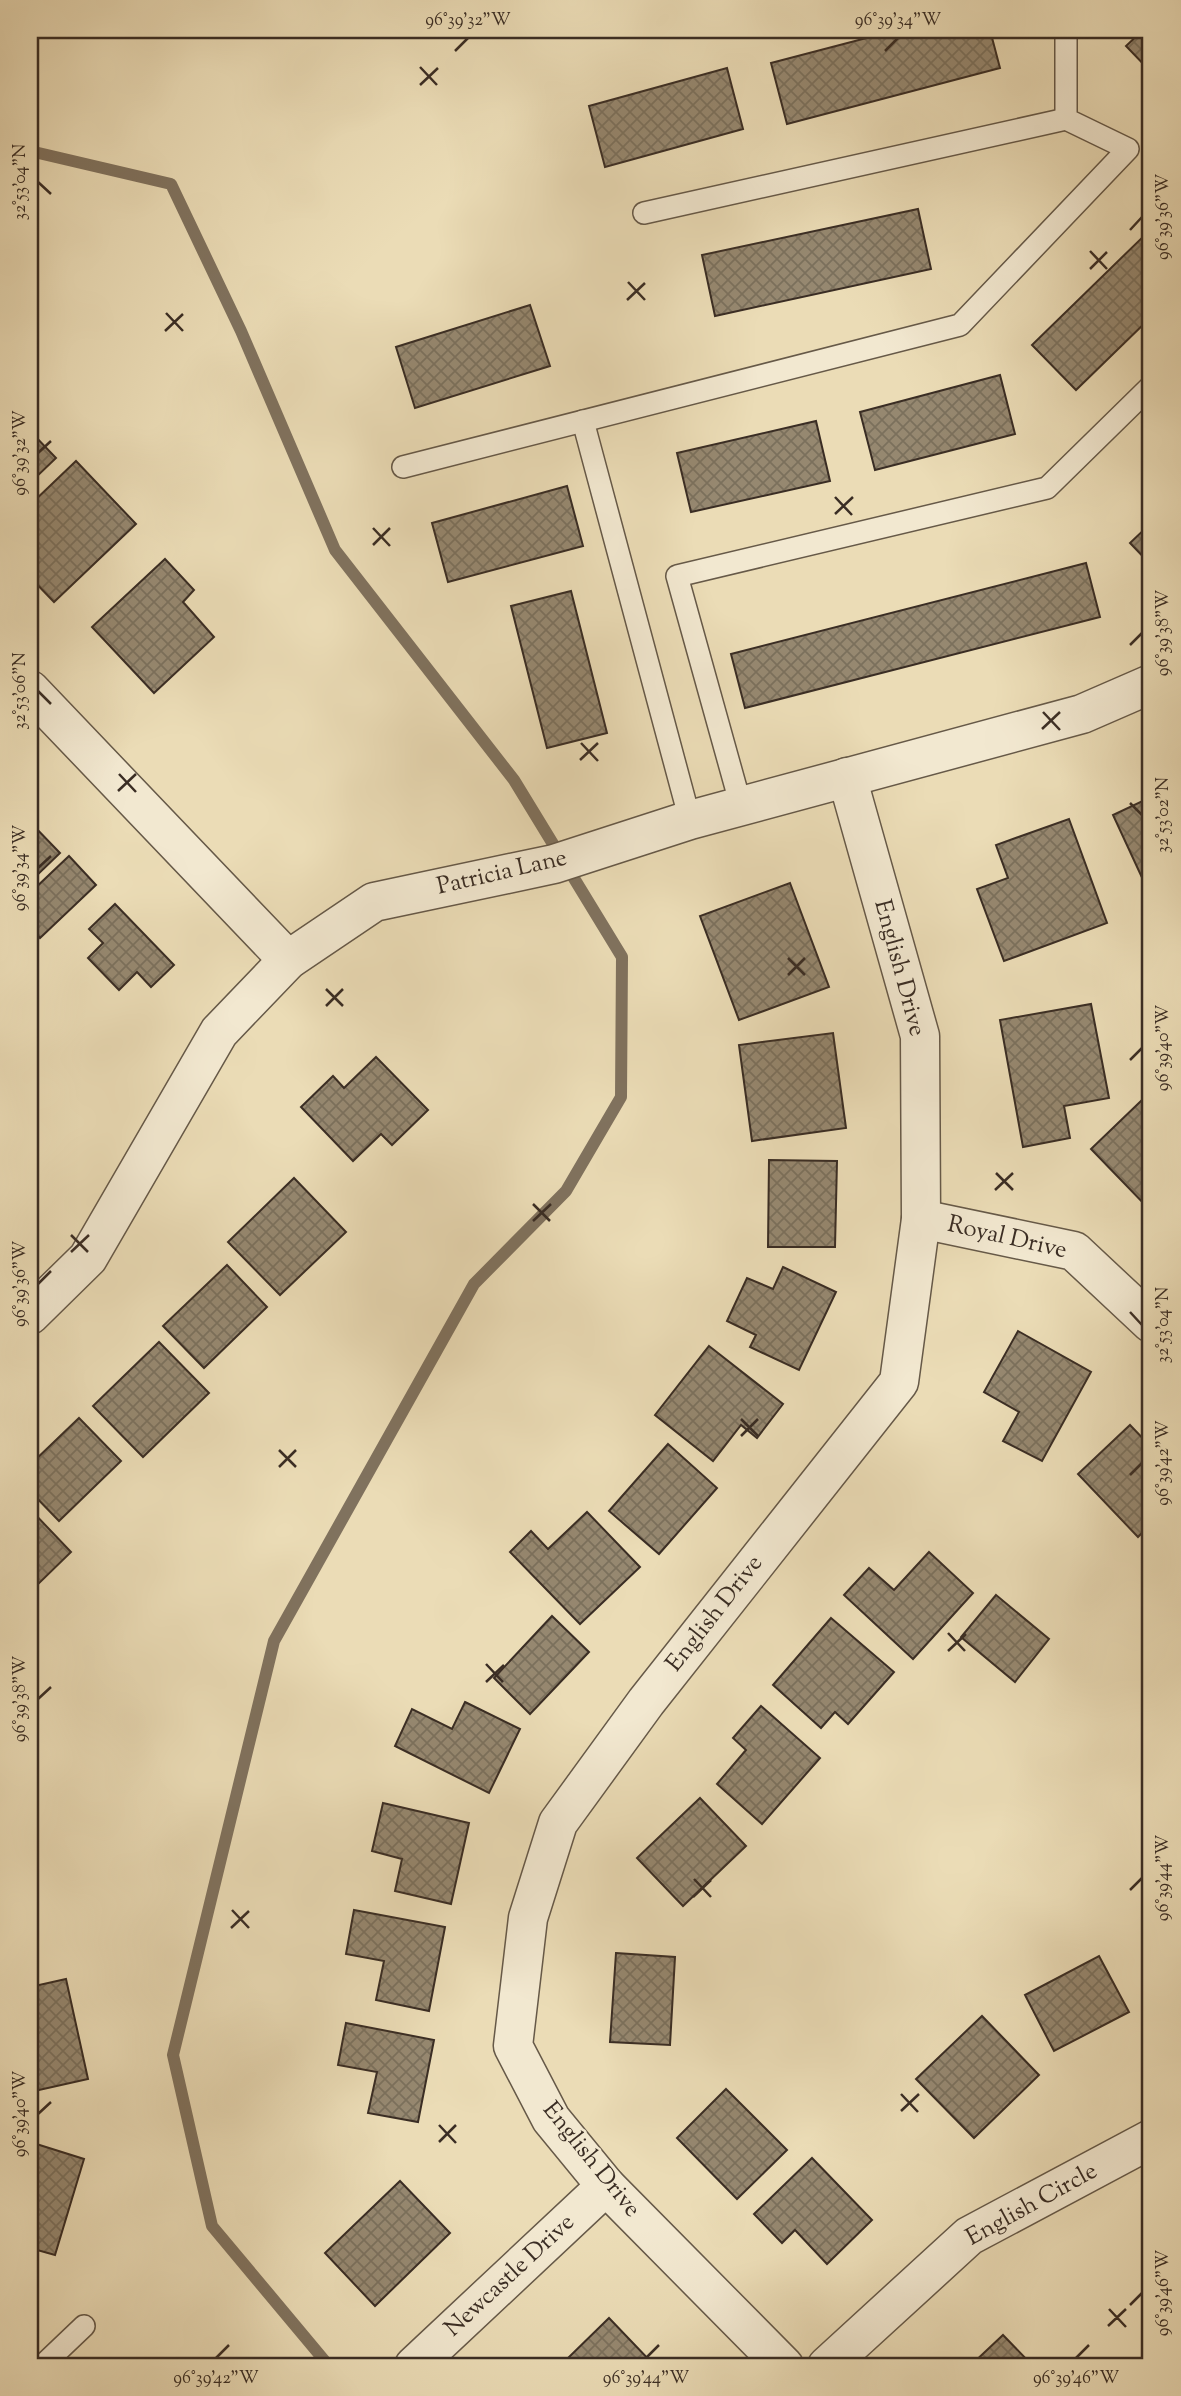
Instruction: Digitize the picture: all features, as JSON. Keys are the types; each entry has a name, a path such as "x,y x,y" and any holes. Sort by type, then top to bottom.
{"street":[{"name":"Patricia Lane","path":"30,1315 88,1258 219,1032 288,960 374,902 571,858 690,820 1082,714 1151,684"},
{"path":"30,690 288,960"},
{"name":"English Drive","path":"784,2366 606,2186 551,2119 513,2046 528,1918 558,1823 646,1702 899,1382 921,1219 920,1036 846,777"},
{"name":"Royal Drive","path":"921,1219 1074,1251 1151,1323"},
{"name":"English Circle","path":"827,2366 969,2236 1151,2139"},
{"name":"Newcastle Drive","path":"414,2366 606,2186"}],"lane":[{"path":"1066,30 1066,119"},
{"path":"403,467 960,325 1128,149 1066,119 644,214"},
{"path":"741,806 677,576 1047,488 1151,386"},
{"path":"583,421 690,820"},
{"path":"42,2366 84,2326"}],"building":[{"path":"897,30 990,30 1000,68 787,124 771,63"},
{"path":"1143,30 1151,30 1151,72 1126,46"},
{"path":"727,68 743,129 605,167 589,106"},
{"path":"918,209 931,269 715,316 702,255"},
{"path":"1151,229 1151,317 1076,390 1032,345"},
{"path":"530,305 550,366 415,408 396,347"},
{"path":"1000,375 1015,434 875,470 860,412"},
{"path":"816,421 830,481 691,512 677,453"},
{"path":"30,431 56,458 30,483"},
{"path":"76,461 136,524 54,602 30,577 30,505"},
{"path":"567,486 583,546 448,582 432,523"},
{"path":"1151,523 1151,565 1130,543"},
{"path":"165,559 194,590 183,602 214,637 154,693 92,627"},
{"path":"1086,563 1100,617 745,708 731,654"},
{"path":"571,591 607,733 547,748 511,606"},
{"path":"1151,797 1151,897 1113,815"},
{"path":"1069,819 1107,923 1004,961 977,889 1008,878 996,845"},
{"path":"30,822 60,853 30,882"},
{"path":"69,856 96,885 40,938 30,927 30,893"},
{"path":"790,883 829,987 739,1020 700,916"},
{"path":"115,904 174,965 151,987 137,972 119,990 88,958 103,943 89,929"},
{"path":"1091,1004 1109,1098 1064,1106 1070,1138 1023,1147 1000,1020"},
{"path":"833,1033 846,1128 752,1141 739,1045"},
{"path":"376,1057 428,1110 392,1145 381,1134 353,1161 301,1107 333,1076 344,1088"},
{"path":"1141,1101 1151,1112 1151,1211 1091,1149"},
{"path":"769,1160 837,1161 835,1247 768,1247"},
{"path":"294,1178 346,1232 280,1295 228,1242"},
{"path":"227,1265 267,1307 204,1368 163,1326"},
{"path":"783,1267 836,1292 799,1370 750,1347 756,1335 727,1321 747,1278 773,1289"},
{"path":"1018,1331 1091,1372 1042,1461 1003,1441 1019,1412 984,1392"},
{"path":"159,1342 209,1393 143,1457 93,1406"},
{"path":"709,1346 783,1404 757,1438 741,1425 713,1461 655,1415"},
{"path":"79,1418 121,1461 59,1521 30,1491 30,1465"},
{"path":"1130,1425 1151,1447 1151,1524 1138,1537 1078,1474"},
{"path":"668,1444 717,1488 659,1554 609,1511"},
{"path":"30,1509 71,1552 30,1592"},
{"path":"587,1512 640,1567 580,1624 510,1552 531,1531 548,1549"},
{"path":"929,1552 973,1593 913,1659 844,1595 869,1568 894,1590"},
{"path":"996,1595 1049,1639 1015,1682 961,1637"},
{"path":"552,1616 589,1652 530,1714 494,1678"},
{"path":"831,1618 894,1672 848,1724 835,1712 821,1728 773,1685"},
{"path":"465,1702 520,1729 489,1793 395,1746 412,1709 452,1729"},
{"path":"761,1706 820,1758 762,1824 717,1784 746,1750 733,1738"},
{"path":"700,1798 746,1846 683,1906 637,1858"},
{"path":"383,1803 469,1823 451,1904 395,1891 402,1859 372,1851"},
{"path":"354,1910 445,1927 429,2011 376,2000 384,1961 346,1954"},
{"path":"616,1953 675,1957 670,2045 610,2042"},
{"path":"1099,1956 1129,2012 1054,2051 1025,1995"},
{"path":"66,1979 88,2079 30,2092 30,1987"},
{"path":"982,2016 1039,2075 974,2138 916,2079"},
{"path":"346,2023 434,2040 418,2122 368,2113 377,2072 338,2065"},
{"path":"726,2089 787,2150 737,2199 677,2138"},
{"path":"30,2142 84,2159 55,2255 30,2248"},
{"path":"812,2158 872,2220 827,2264 795,2230 782,2243 754,2214"},
{"path":"400,2181 450,2233 375,2306 325,2253"},
{"path":"609,2318 655,2366 574,2366 567,2359"},
{"path":"1003,2335 1033,2366 970,2366"}],"waterway":[{"path":"30,151 171,184 241,331 335,550 514,780 622,957 621,1097 566,1191 474,1284 274,1641 173,2055 212,2226 329,2366"}]}
